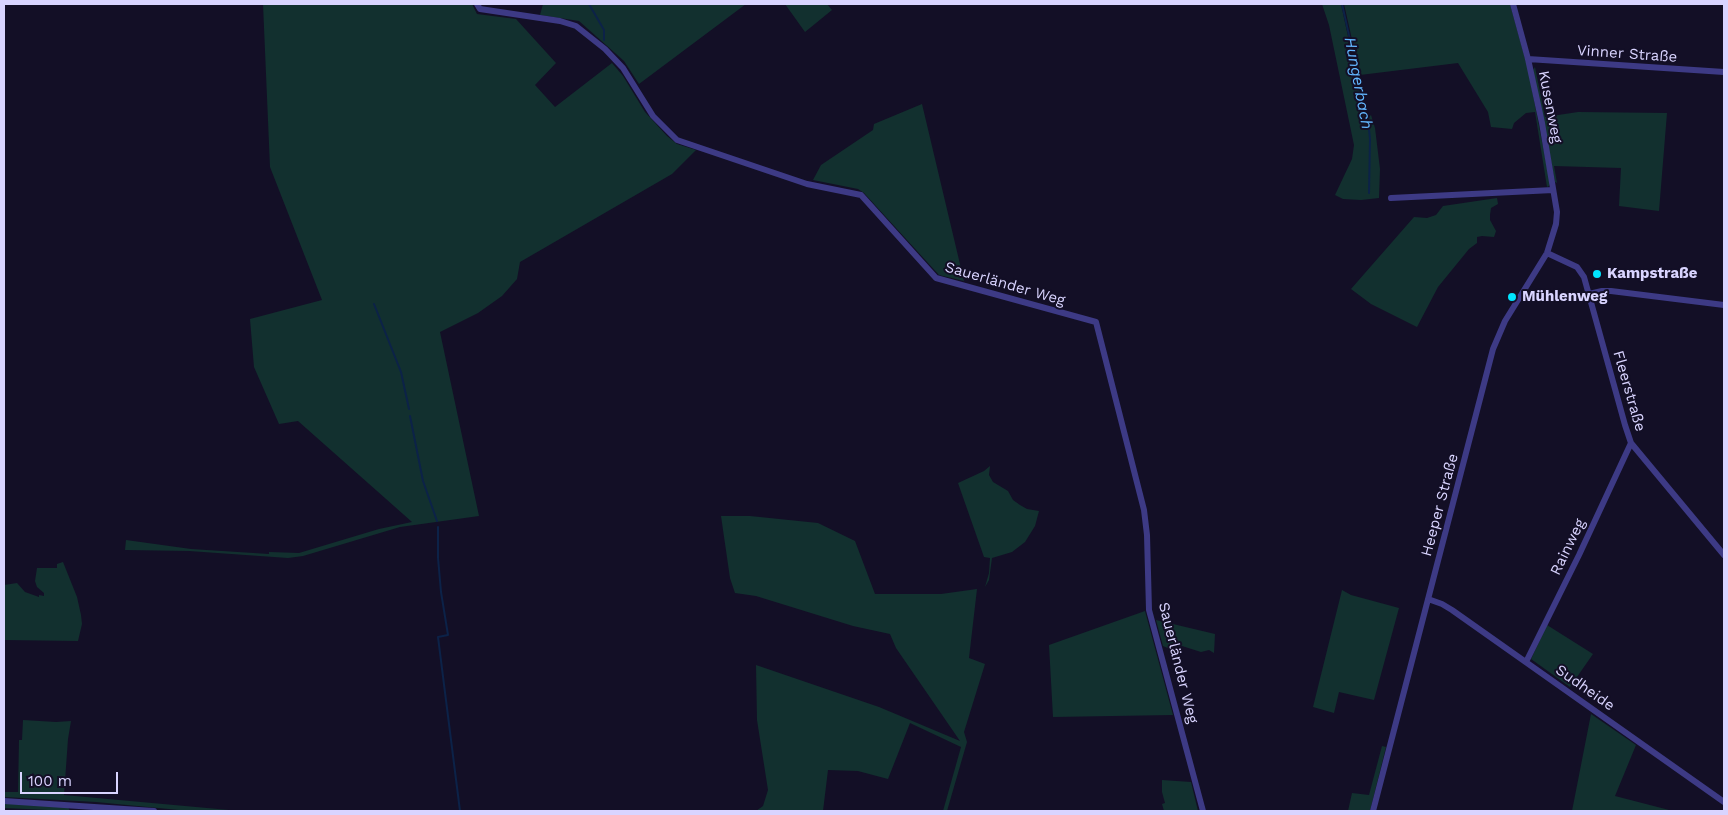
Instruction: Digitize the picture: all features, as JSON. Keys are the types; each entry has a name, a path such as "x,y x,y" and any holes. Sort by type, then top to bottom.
{"street":[{"name":"Sauerländer Weg","path":"477,4 480,9 560,21 576,26 605,49 623,68 653,116 677,140 807,184 861,195 936,278 1096,322 1144,510 1147,535 1149,610 1203,811"},
{"name":"Kusenweg","path":"1513,4 1528,59 1557,216"},
{"name":"Vinner Straße","path":"1528,59 1724,72"},
{"path":"1391,198 1553,190"},
{"name":"Heeper Straße","path":"1373,811 1493,349 1505,321 1547,253 1552,241 1557,216"},
{"name":"Fleerstraße","path":"1547,253 1580,270 1584,277 1631,442 1724,556"},
{"path":"1589,294 1611,291 1724,305"},
{"name":"Rainweg","path":"1526,662 1631,442"},
{"name":"Sudheide","path":"1428,599 1448,607 1724,802"},
{"path":"4,801 154,811"}],"green space":[{"path":"263,4 472,4 477,14 516,19 556,63 535,85 555,107 612,63 623,76 645,112 667,136 677,144 696,150 672,174 520,262 517,279 502,296 478,313 440,332 479,516 400,527 303,556 288,558 189,551 125,550 126,540 191,549 269,554 269,552 299,553 379,529 412,522 298,421 279,424 254,367 250,319 322,300 270,167"},
{"path":"543,4 746,4 639,84 624,61 579,21 540,15"},
{"path":"785,4 827,4 832,10 805,32"},
{"path":"1322,4 1341,4 1366,120 1371,115 1375,128 1380,169 1379,198 1343,199 1335,195 1352,159 1354,145 1329,25"},
{"path":"1344,4 1510,4 1528,69 1550,183 1549,186 1547,187 1535,112 1526,113 1514,123 1512,129 1491,127 1488,112 1458,63 1360,75"},
{"path":"1535,67 1545,117 1578,112 1667,113 1659,211 1619,206 1621,168 1554,166 1557,183 1555,182 1533,70"},
{"path":"922,104 964,281 939,275 864,193 858,189 813,180 821,165 873,130 874,124"},
{"path":"1497,198 1498,204 1491,208 1490,215 1490,220 1496,231 1494,237 1477,237 1477,243 1469,249 1438,287 1417,327 1371,304 1351,289 1414,217 1427,218 1436,215 1443,206"},
{"path":"990,466 989,475 993,482 1008,491 1013,500 1020,505 1027,509 1039,511 1035,526 1025,542 1012,552 992,558 989,580 985,587 989,573 990,558 984,557 958,483 984,471"},
{"path":"721,516 750,516 818,523 855,541 875,594 941,594 977,589 969,658 985,664 964,732 967,742 947,811 943,811 961,747 910,723 888,779 858,771 828,770 823,811 756,811 763,806 768,790 757,720 756,665 879,707 960,741 896,648 890,634 853,626 756,596 735,593 730,578"},
{"path":"63,562 77,597 81,615 82,624 78,641 4,640 4,585 17,583 25,592 39,597 39,595 44,596 44,593 37,587 35,581 37,568 57,568 57,564"},
{"path":"1342,590 1351,595 1399,608 1374,700 1339,692 1334,713 1313,707"},
{"path":"1145,611 1173,715 1053,717 1049,645"},
{"path":"1156,620 1215,634 1214,653 1209,650 1201,652 1182,646 1170,649 1163,646"},
{"path":"1547,625 1593,654 1570,687 1531,659"},
{"path":"1591,714 1636,745 1615,796 1673,811 1572,811"},
{"path":"23,720 71,721 64,795 240,811 189,811 96,802 4,797 4,792 18,792 19,740 22,740"},
{"path":"1382,746 1386,747 1370,811 1348,811 1352,793 1369,795"},
{"path":"1162,780 1191,782 1198,811 1164,811 1162,804 1165,803 1162,792"},
{"path":"4,803 68,807 70,811 4,808"}],"waterway":[{"path":"589,4 604,30 604,40"},
{"name":"Hungerbach","path":"1342,4 1368,120 1370,139 1369,193"},
{"path":"374,304 401,372 409,409"},
{"path":"410,416 423,481 437,521"},
{"path":"438,527 441,592 448,635 438,637 460,811"}],"place":[{"name":"Kampstraße","path":"1597,274"},
{"name":"Mühlenweg","path":"1512,297"}]}
